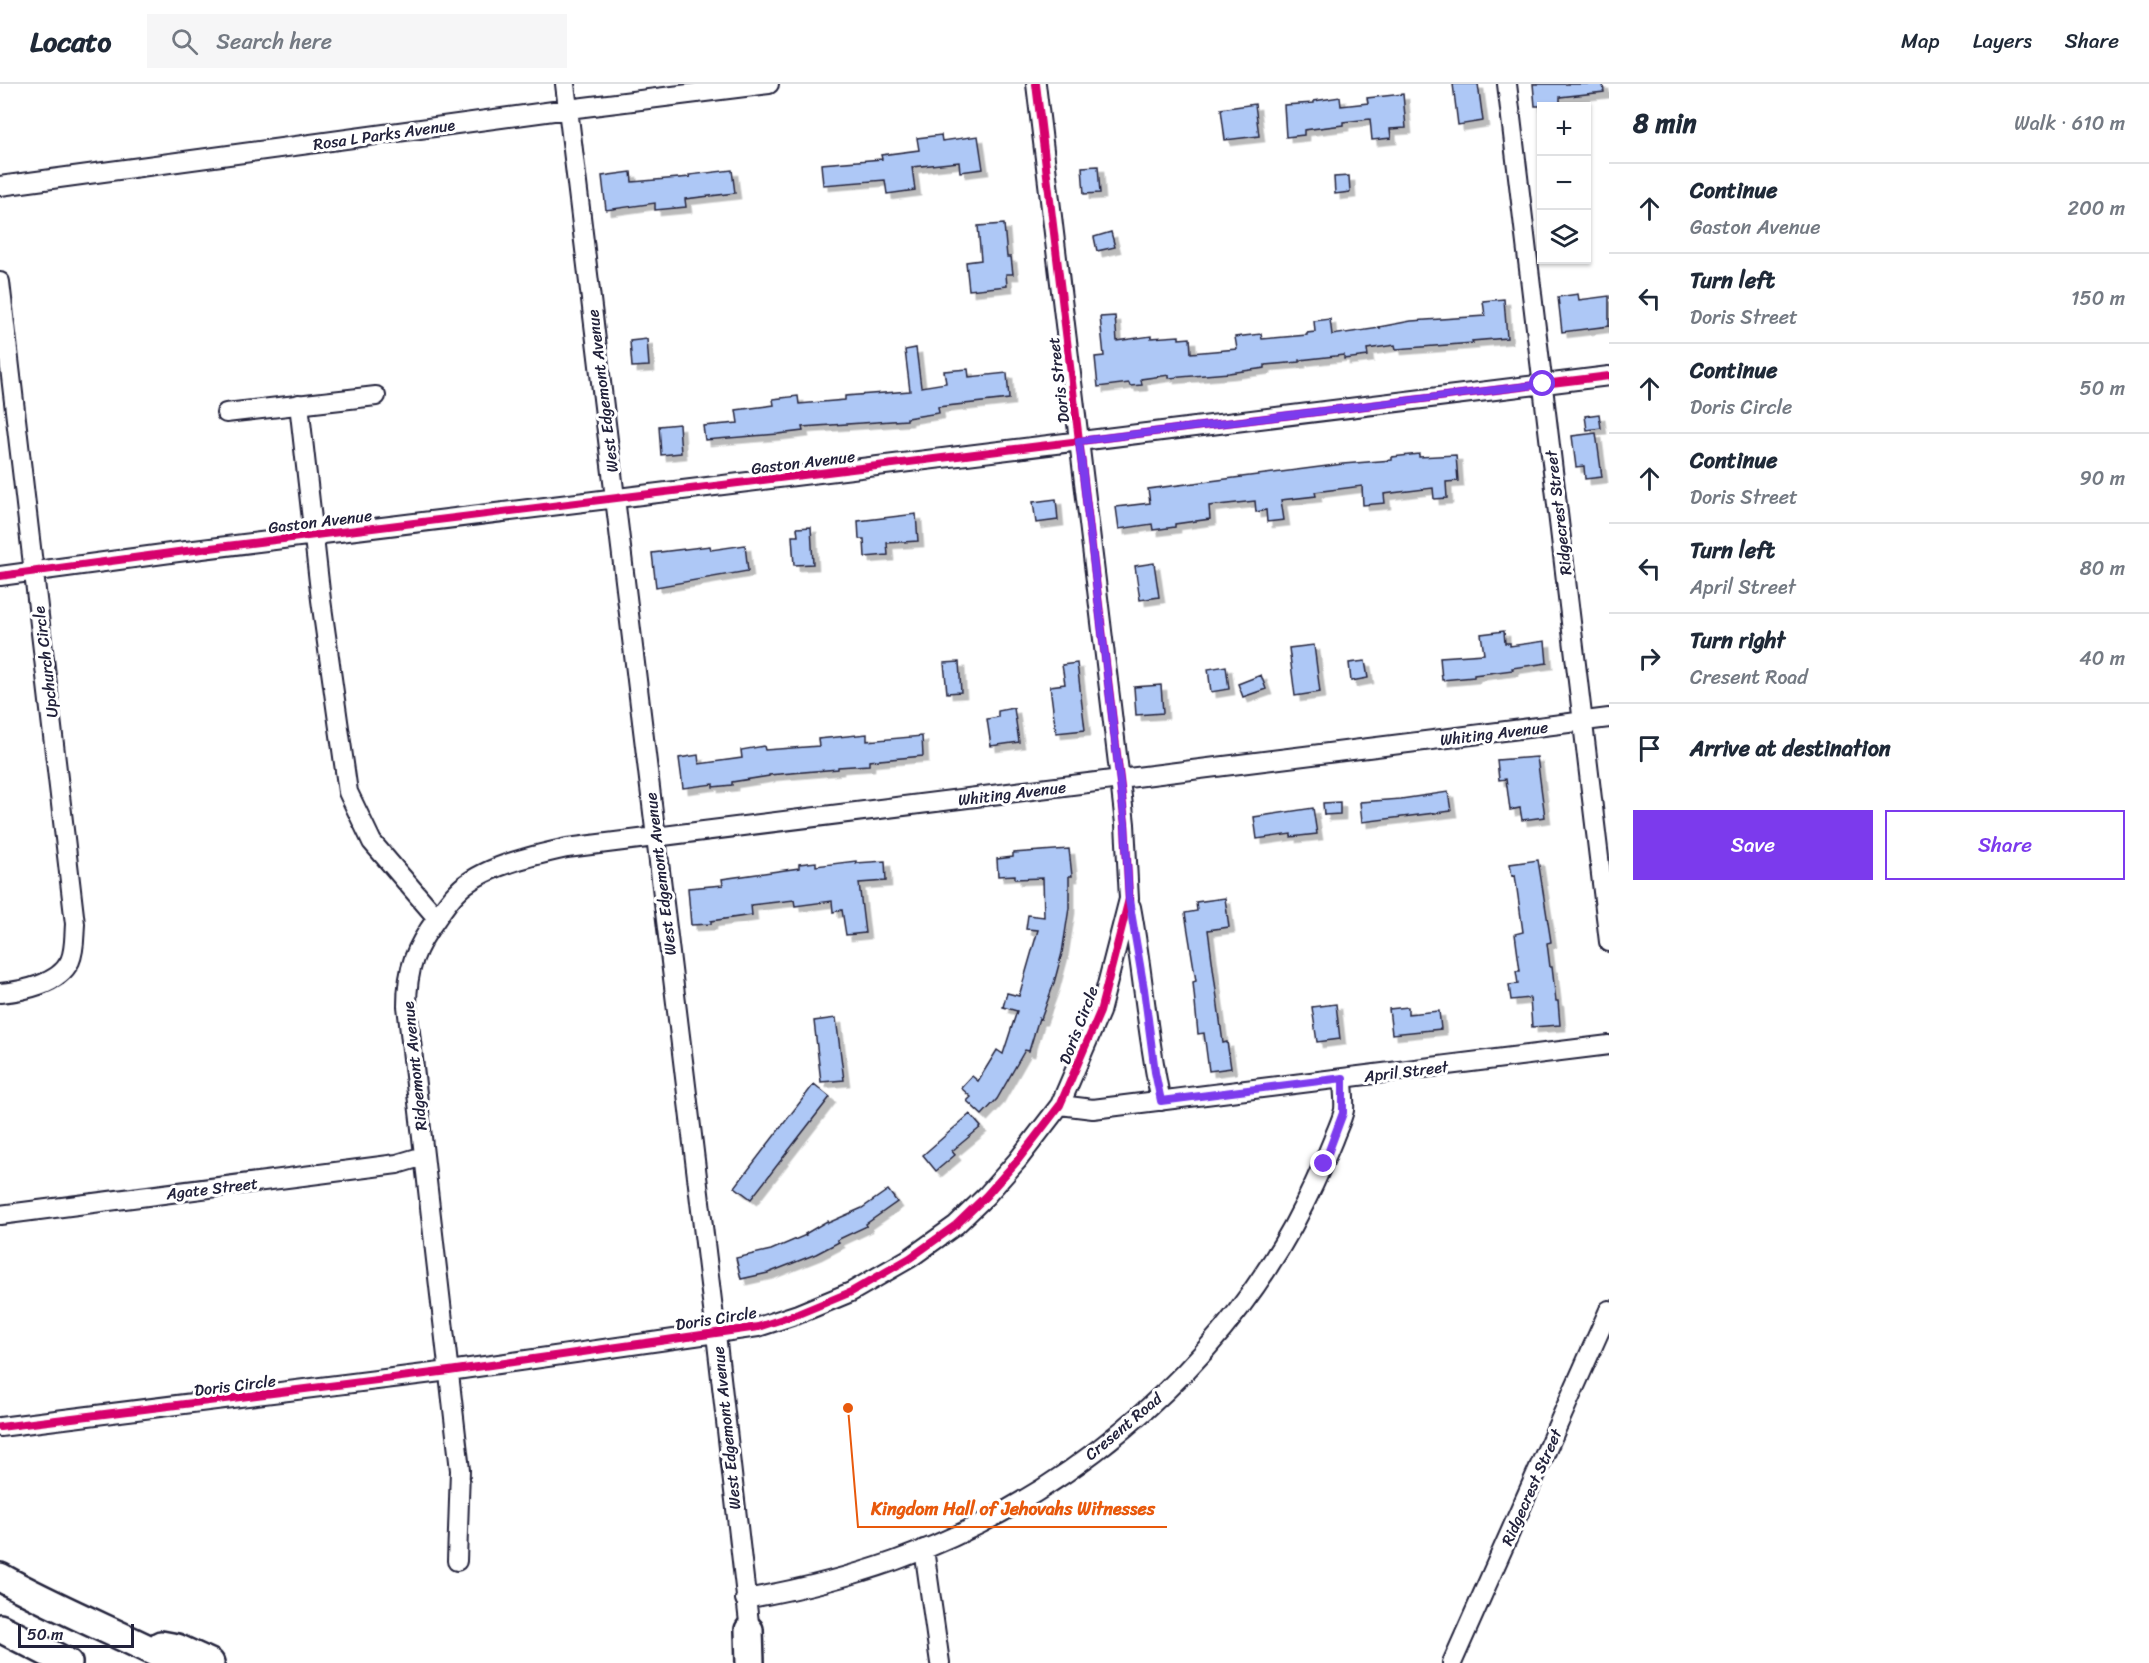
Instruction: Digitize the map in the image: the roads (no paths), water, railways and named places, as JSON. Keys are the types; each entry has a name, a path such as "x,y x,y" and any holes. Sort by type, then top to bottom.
{"highway":[{"path":"0,1577 177,1663"},
{"path":"0,1628 68,1663"},
{"path":"748,1630 750,1663"},
{"path":"130,1639 177,1648 210,1663"}],"street":[{"name":"West Edgemont Avenue","path":"564,84 716,1334 748,1630 756,1663"},
{"name":"Rosa L Parks Avenue","path":"0,186 769,84"},
{"name":"Doris Street","path":"1036,84 1120,780"},
{"name":"Ridgecrest Street","path":"1507,84 1609,942"},
{"name":"Upchurch Circle","path":"0,282 75,909 74,942 69,962 56,977 23,990 0,993"},
{"name":"Gaston Avenue","path":"0,576 315,535 1609,376"},
{"path":"226,413 376,396"},
{"path":"299,404 321,600 348,792 372,842 437,918"},
{"name":"Whiting Avenue","path":"437,918 458,890 483,874 509,863 567,848 1609,718"},
{"name":"Doris Circle","path":"0,1427 449,1371 596,1348 758,1327 798,1314 851,1292 910,1258 956,1225 987,1196 1060,1105 1100,1012 1129,900 1120,780"},
{"path":"1129,900 1161,1101"},
{"name":"Ridgemont Avenue","path":"437,918 419,944 411,968 407,994 408,1023 460,1470 457,1561"},
{"name":"April Street","path":"1060,1105 1093,1109 1609,1045"},
{"name":"Cresent Road","path":"745,1599 818,1584 894,1561 999,1514 1073,1467 1144,1410 1205,1350 1258,1282 1282,1245 1324,1164 1343,1113 1343,1078"},
{"name":"Agate Street","path":"0,1215 397,1164 424,1156"},
{"name":"Ridgecrest Street","path":"1452,1663 1609,1310"},
{"path":"924,1549 940,1663"}],"place":[{"name":"Kingdom Hall of Jehovahs Witnesses","path":"848,1408"}]}
